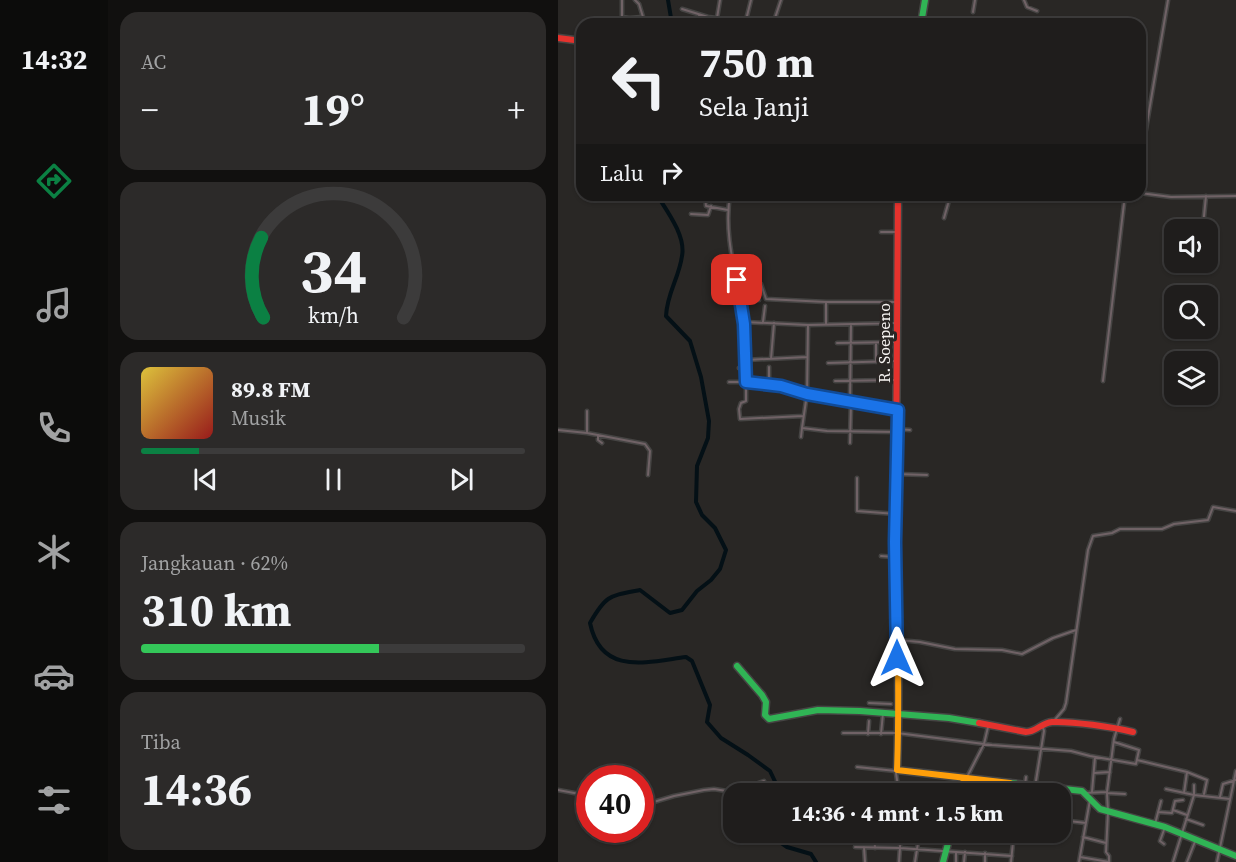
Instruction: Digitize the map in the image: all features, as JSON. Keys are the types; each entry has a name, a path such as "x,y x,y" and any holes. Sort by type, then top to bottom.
{"street":[{"path":"622,0 622,17 643,18 639,4 635,0"},
{"path":"717,18 720,0"},
{"path":"746,18 751,0"},
{"path":"764,18 775,18 781,0"},
{"path":"922,18 925,0"},
{"path":"973,12 975,0"},
{"path":"1024,0 1027,7 1037,11"},
{"path":"1146,129 1168,0"},
{"path":"682,9 700,15 722,18"},
{"path":"697,18 700,15"},
{"path":"558,38 576,40"},
{"path":"1146,194 1172,197 1236,196"},
{"path":"1204,219 1206,196"},
{"path":"705,201 705,206 728,210"},
{"path":"729,201 729,231 744,322 746,360 746,401 741,403 740,425"},
{"name":"R. Soepeno","path":"896,771 898,201"},
{"path":"944,218 950,201"},
{"path":"1103,381 1124,201"},
{"path":"691,214 708,215 711,206"},
{"path":"881,232 898,232"},
{"path":"737,280 761,284 766,299 898,302"},
{"path":"740,299 759,300"},
{"path":"826,302 826,324"},
{"path":"886,323 887,302"},
{"path":"763,322 765,306"},
{"path":"744,322 808,325 898,323"},
{"path":"771,359 774,323"},
{"path":"850,443 851,324"},
{"path":"801,437 807,394 808,325"},
{"path":"837,344 898,342"},
{"path":"876,343 876,362"},
{"path":"746,360 807,357"},
{"path":"828,363 897,361"},
{"path":"769,367 769,384"},
{"path":"739,368 746,368"},
{"path":"836,381 897,380"},
{"path":"729,382 769,384 851,403 898,410"},
{"path":"586,433 587,411"},
{"path":"740,418 804,416"},
{"path":"802,428 827,431 910,430"},
{"path":"558,430 645,444 650,451 648,475"},
{"path":"598,435 598,440 602,443"},
{"path":"896,474 927,476"},
{"path":"857,478 857,511 896,514"},
{"path":"1053,722 1066,703 1093,536 1112,533 1120,529 1162,529 1174,524 1208,520 1213,507 1236,511"},
{"path":"881,556 895,556"},
{"path":"898,640 955,649 1002,650 1022,654 1053,638 1076,630"},
{"path":"737,666 764,699 767,718 787,717 818,710 883,712 949,718 1029,732 1042,724 1053,722 1118,728 1133,732"},
{"path":"868,703 891,704"},
{"path":"881,734 883,712"},
{"path":"1080,857 1108,862 1109,856 1106,852 1107,793 1114,742 1120,719"},
{"path":"868,734 869,721"},
{"path":"1036,783 1044,730 1042,724"},
{"path":"964,783 984,744 988,726"},
{"path":"843,734 897,734 1071,751 1135,764 1139,750 1114,742"},
{"path":"1079,862 1086,823 1092,805 1088,793 1094,773 1095,757"},
{"path":"1137,760 1187,772 1208,781 1204,795"},
{"path":"857,768 1003,783"},
{"path":"896,771 898,783"},
{"path":"1094,773 1110,772"},
{"path":"1184,793 1187,772"},
{"path":"1217,862 1236,772"},
{"path":"1023,783 1026,777"},
{"path":"654,803 687,793 714,789 733,792 764,781"},
{"path":"1220,797 1222,785 1235,781"},
{"path":"1173,862 1194,795 1194,785"},
{"path":"1166,789 1230,799"},
{"path":"558,790 576,793"},
{"path":"1071,792 1125,794"},
{"path":"1158,812 1172,813 1175,801 1183,800"},
{"path":"1155,824 1161,801"},
{"path":"1092,805 1108,812 1165,827 1236,856"},
{"path":"1173,810 1187,814"},
{"path":"1186,819 1203,825"},
{"path":"1071,821 1086,823"},
{"path":"1164,844 1160,841 1165,827"},
{"path":"1083,837 1106,843"},
{"path":"1187,862 1196,839"},
{"path":"875,843 875,848"},
{"path":"899,862 900,843"},
{"path":"915,862 918,843"},
{"path":"943,862 948,843"},
{"path":"1011,862 1013,843"},
{"path":"855,847 1012,856"},
{"path":"864,847 865,862"},
{"path":"956,852 956,862"},
{"path":"964,862 965,852"},
{"path":"985,853 985,862"}],"waterway":[{"path":"668,0 671,18"},
{"path":"661,201 675,224 682,248 682,256 668,300 666,316 690,341 701,377 709,421 708,438 697,466 696,502 702,515 715,528 726,550 720,569 697,591 682,610 670,613 640,590 609,598 590,623 596,640 604,651 615,658 628,662 641,662 686,657 692,661 710,705 707,722 721,738 770,771 776,783"},
{"path":"781,843 811,854 816,862"}],"traffic: fast":[{"path":"922,18 925,0"},
{"path":"737,666 762,695 766,702 765,715 769,719 818,710 949,718 979,723"},
{"path":"1071,790 1082,791 1100,809 1165,827 1236,856"},
{"path":"943,862 948,843"}],"traffic: slow":[{"path":"896,466 897,770 1010,783"},
{"path":"963,783 964,779"}],"traffic: jam":[{"path":"558,38 576,40"},
{"path":"896,466 898,201"},
{"path":"979,723 1026,732 1052,722 1092,725 1133,732"}],"route":[{"path":"737,280 744,324 746,382 781,386 807,394 898,410 895,542 897,658"}]}
